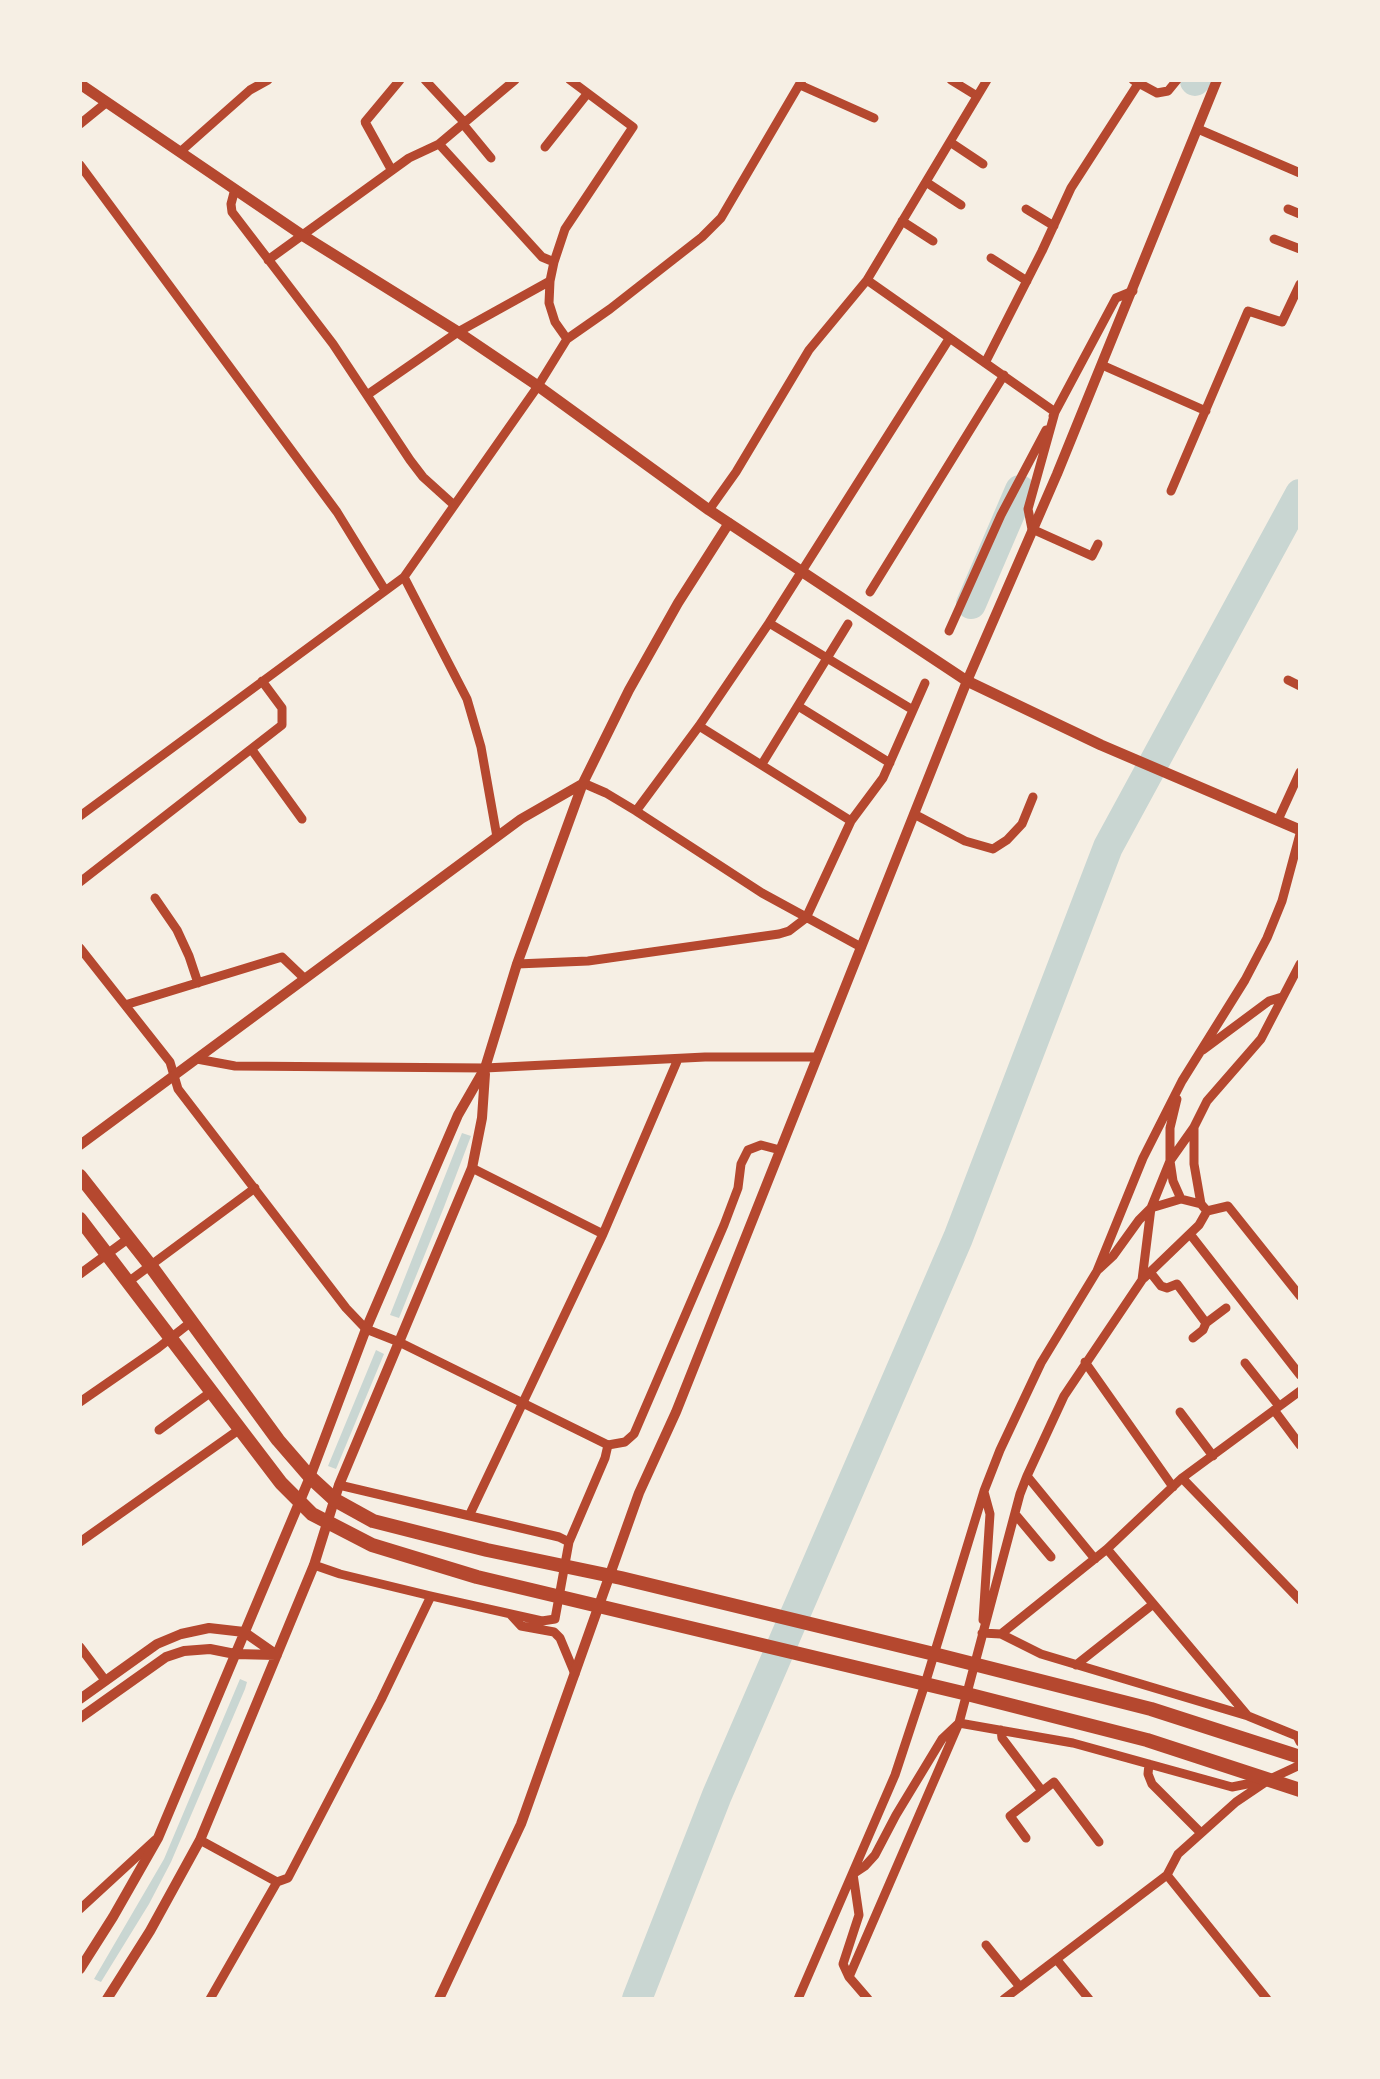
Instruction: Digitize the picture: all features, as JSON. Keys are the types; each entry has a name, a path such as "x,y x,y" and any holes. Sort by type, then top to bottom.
{"highway":[{"path":"80,1176 310,1478 373,1521 934,1654 1152,1710 1300,1757"},
{"path":"80,1219 299,1502 328,1524 372,1545 477,1577 1147,1740 1300,1790"}],"main road":[{"path":"80,84 302,234 458,332 709,510 968,682 1300,832"}],"street":[{"path":"180,152 250,90 268,80"},
{"path":"392,170 365,122 400,80"},
{"path":"426,80 491,158"},
{"path":"268,260 409,158 439,144 516,80"},
{"path":"567,339 555,322 549,303 550,280 564,228 633,127 570,80"},
{"path":"952,80 977,96"},
{"path":"709,510 809,350 867,280 986,80"},
{"path":"985,363 1071,188 1136,82 1158,93 1168,91 1177,80"},
{"path":"439,1999 521,1824 574,1674 605,1607 639,1493 676,1412 914,814 1133,292 1217,80"},
{"path":"80,816 404,577 567,339 610,310 721,218 801,83 874,118"},
{"path":"545,147 587,94"},
{"path":"80,124 108,102"},
{"path":"1198,130 1300,173"},
{"path":"950,142 984,164"},
{"path":"439,144 542,256 554,262"},
{"path":"80,165 337,512 385,590"},
{"path":"926,182 960,204"},
{"path":"235,190 230,204 232,212 334,344 416,468 454,505"},
{"path":"1026,209 1054,226"},
{"path":"1288,209 1300,214"},
{"path":"902,222 933,241"},
{"path":"1274,239 1300,249"},
{"path":"991,258 1027,281"},
{"path":"367,395 458,332 550,280"},
{"path":"867,280 1055,412"},
{"path":"1171,491 1248,311 1282,322 1300,284"},
{"path":"949,631 1000,516 1116,298 1133,292"},
{"path":"636,811 769,622 949,339"},
{"path":"1102,365 1206,410"},
{"path":"870,592 1004,376"},
{"path":"1032,529 1028,509 1055,412"},
{"path":"80,1969 158,1838 310,1478 366,1330 458,1115 485,1068 583,783 638,672 729,523"},
{"path":"1032,529 1092,556 1098,544"},
{"path":"404,577 468,699 481,747 496,837"},
{"path":"769,622 913,710"},
{"path":"762,764 848,624"},
{"path":"1288,680 1300,686"},
{"path":"80,882 282,725 282,708 262,681"},
{"path":"518,964 588,961 790,931 806,918 851,822 883,778 925,684"},
{"path":"798,706 890,763"},
{"path":"699,726 851,822"},
{"path":"252,750 302,819"},
{"path":"1278,820 1300,772"},
{"path":"583,783 636,811 806,918 862,946"},
{"path":"80,1145 521,819 583,783"},
{"path":"914,814 965,841 993,850 1022,824 1033,797"},
{"path":"798,1999 894,1775 984,1492 1016,1412 1097,1271 1144,1158 1182,1081 1267,938 1282,901 1300,832"},
{"path":"156,898 190,956 198,983"},
{"path":"80,948 170,1062 178,1089 366,1330 399,1342 608,1445 625,1442 634,1434 724,1226 748,1150 761,1145 780,1150"},
{"path":"125,1006 282,956 305,979"},
{"path":"1142,1280 1151,1208 1170,1161 1194,1128 1207,1101 1261,1039 1300,964"},
{"path":"1200,1051 1270,1001 1282,998"},
{"path":"198,1059 235,1066 485,1068 705,1056 817,1057"},
{"path":"469,1516 603,1234 678,1059"},
{"path":"107,1999 200,1840 314,1565 337,1493 472,1168 482,1118 485,1068"},
{"path":"1182,1081 1170,1128 1170,1161 1182,1198"},
{"path":"849,1977 959,1724 1027,1476 1064,1396 1142,1280 1199,1225 1204,1207 1194,1164 1194,1128"},
{"path":"472,1168 603,1234"},
{"path":"128,1282 255,1188"},
{"path":"1097,1271 1151,1208 1182,1198 1204,1207 1228,1206 1300,1296"},
{"path":"1190,1234 1300,1375"},
{"path":"80,1274 129,1238"},
{"path":"1150,1272 1161,1286 1177,1284 1206,1322"},
{"path":"1192,1338 1226,1308"},
{"path":"80,1402 191,1322"},
{"path":"1085,1362 1174,1487"},
{"path":"1245,1362 1300,1444"},
{"path":"159,1430 212,1392"},
{"path":"1000,1634 1107,1549 1182,1478 1300,1392"},
{"path":"1180,1412 1213,1456"},
{"path":"80,1542 240,1430"},
{"path":"314,1565 510,1614 542,1621 555,1618 569,1542 608,1445"},
{"path":"1027,1476 1095,1559"},
{"path":"1182,1478 1300,1600"},
{"path":"982,1633 990,1514 984,1492"},
{"path":"337,1493 469,1516 569,1542"},
{"path":"1015,1514 1052,1557"},
{"path":"1107,1549 1248,1716"},
{"path":"210,1999 277,1882 288,1878 431,1596"},
{"path":"1076,1665 1152,1605"},
{"path":"510,1614 521,1626 554,1632 574,1674"},
{"path":"80,1699 157,1644 180,1634 209,1628 244,1632 277,1655"},
{"path":"982,1633 1000,1634 1042,1654 1248,1716 1297,1736 1300,1742"},
{"path":"80,1648 115,1694"},
{"path":"80,1718 166,1657 184,1650 277,1655"},
{"path":"853,1874 875,1855 942,1739 959,1724 1073,1743 1232,1787 1270,1779"},
{"path":"1001,1730 1002,1738 1042,1791"},
{"path":"1149,1764 1152,1784 1201,1832"},
{"path":"1004,1999 1167,1875 1178,1854 1236,1802 1300,1765"},
{"path":"1026,1838 1010,1816 1054,1782 1099,1842"},
{"path":"80,1908 158,1838"},
{"path":"200,1840 277,1882"},
{"path":"853,1874 859,1915 844,1964 849,1977 868,1999"},
{"path":"1167,1875 1267,1999"},
{"path":"986,1945 1020,1987"},
{"path":"1057,1960 1089,1999"}],"shaded area":[{"path":"462,1133 471,1136 444,1207 399,1318 390,1315"},
{"path":"376,1350 384,1354 336,1469 328,1466"},
{"path":"240,1679 247,1682 245,1689 171,1862 101,1982 94,1979 164,1859"}],"waterway":[{"path":"971,604 1020,490"},
{"path":"637,1999 717,1795 958,1238 1108,847 1300,494"}]}
